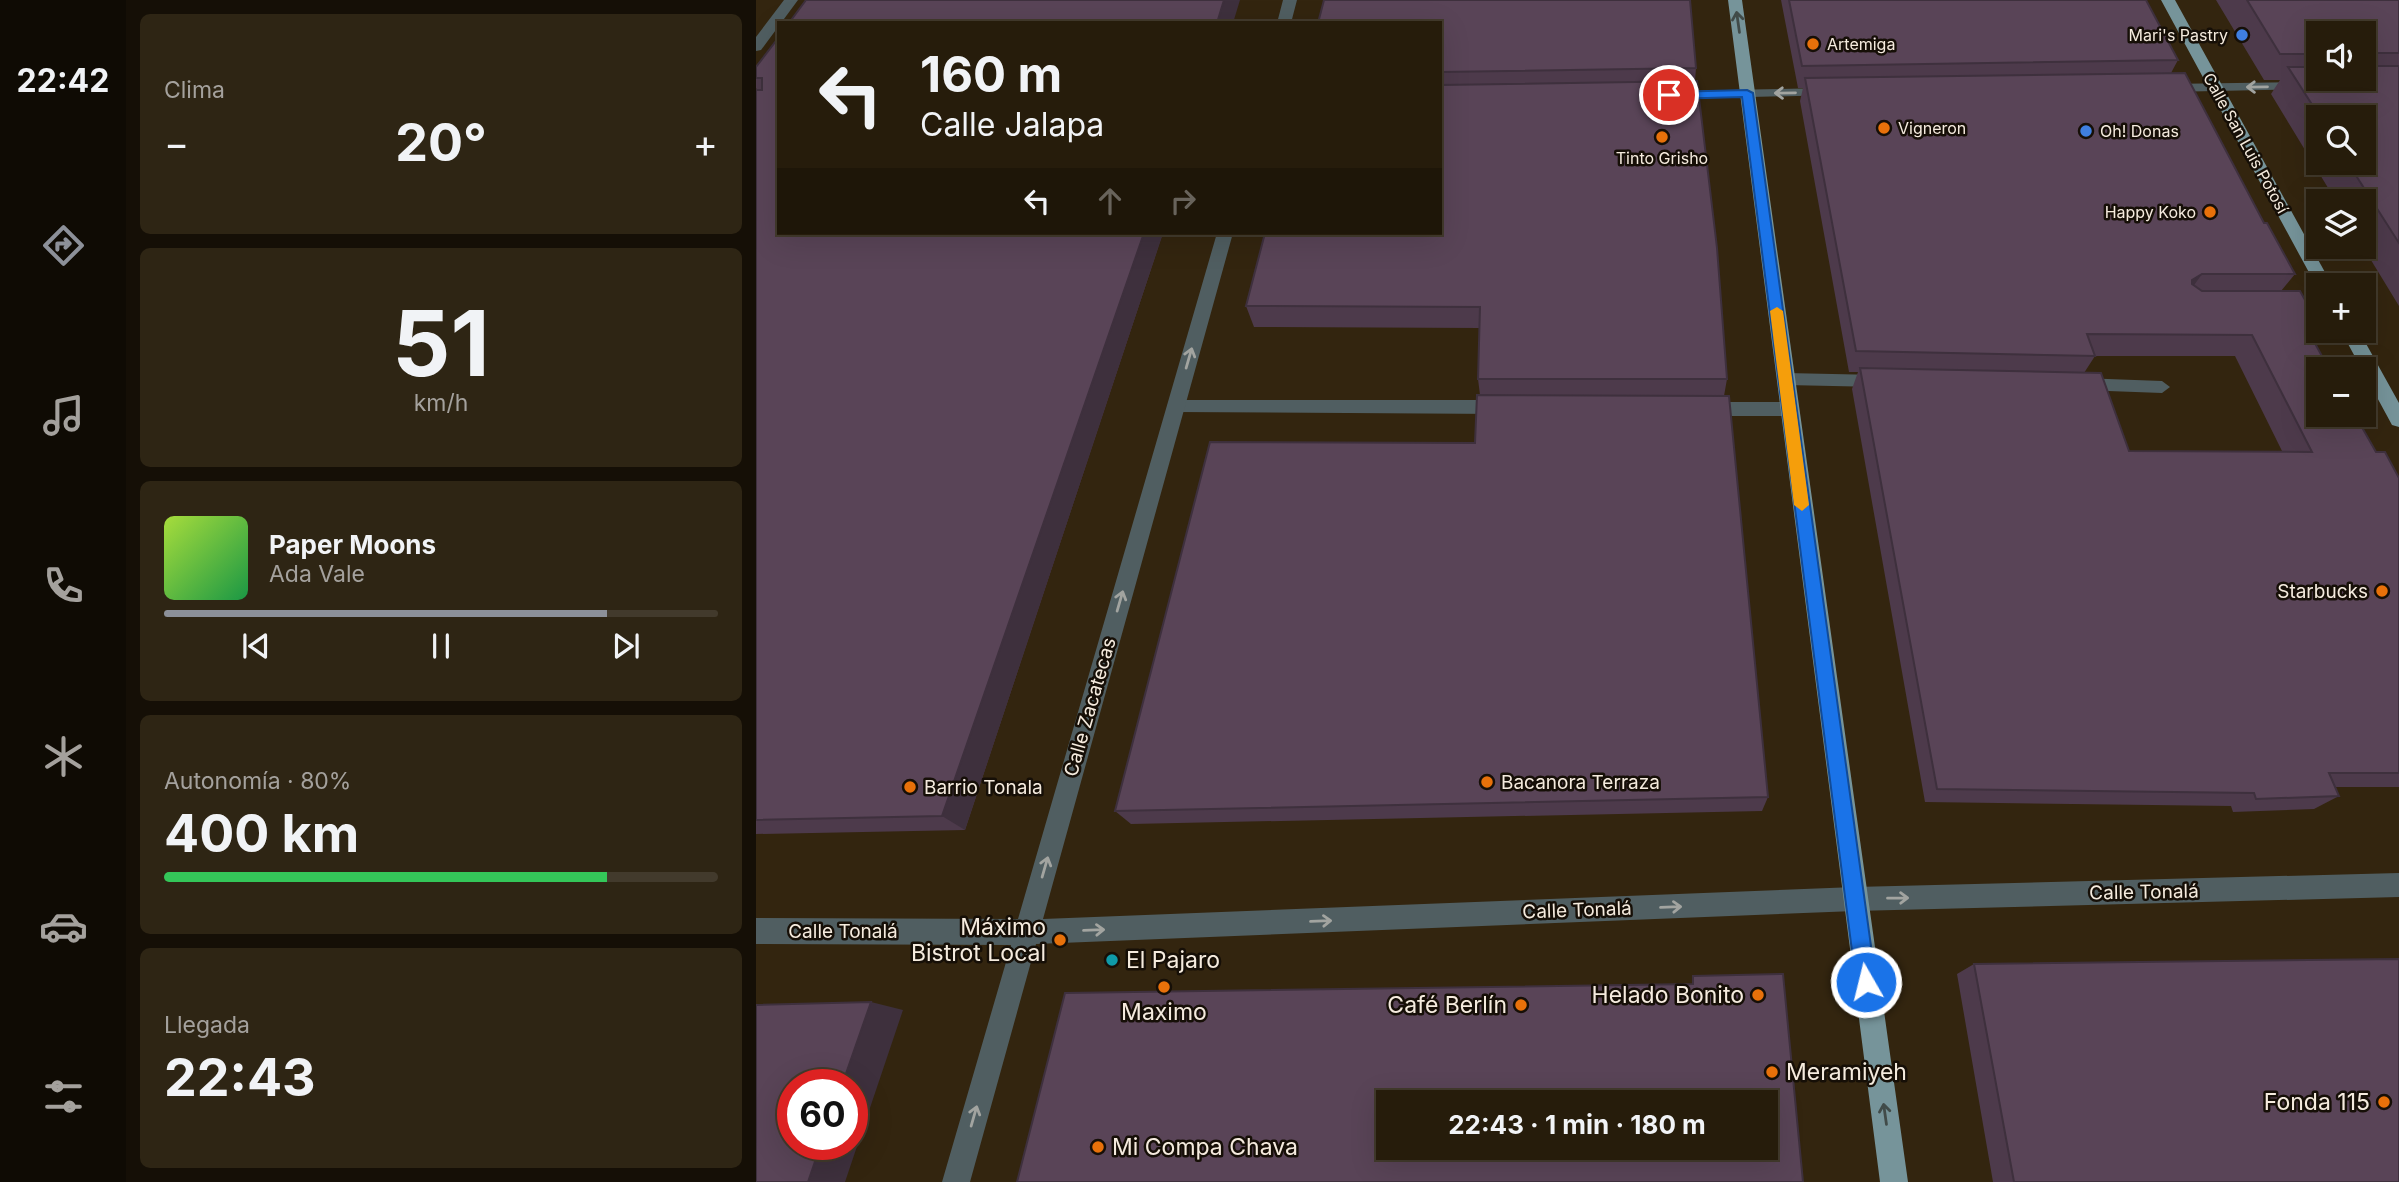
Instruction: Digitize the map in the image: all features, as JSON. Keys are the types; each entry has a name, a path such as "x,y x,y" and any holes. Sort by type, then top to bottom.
{"main road":[{"path":"1735,0 1894,1182"},
{"name":"Calle San Luis Potosí","path":"2168,0 2318,273"},
{"path":"2357,343 2399,420"}],"street":[{"path":"756,47 791,0"},
{"path":"1285,21 1290,0"},
{"path":"2147,88 2306,86"},
{"path":"1656,96 1844,92"},
{"name":"Calle Zacatecas","path":"956,1182 1224,235"},
{"name":"Calle Tonalá","path":"756,931 1026,932 1854,900 2399,886"}],"lane":[{"path":"2271,304 2306,304"},
{"path":"1786,379 1899,381"},
{"path":"2059,384 2162,387"},
{"path":"1176,406 1519,408"},
{"path":"1684,408 1789,409"}],"building":[{"path":"806,0 1224,0 1218,21 790,21"},
{"path":"1324,0 1690,0 1696,68 1442,72 1442,21 1319,21"},
{"path":"1789,0 2146,0 2178,60 1802,66"},
{"path":"2247,0 2399,0 2399,53 2376,53 2376,21 2306,21 2306,54 2280,54"},
{"path":"777,40 777,235 1143,235 942,816 756,820 756,90 762,90 762,78 756,78 756,67"},
{"path":"2376,66 2399,66 2399,243 2376,207 2376,189 2365,189 2356,175 2376,175 2376,105 2312,105 2288,67 2306,67 2306,91 2376,91"},
{"path":"2185,73 2264,223 2267,223 2295,274 2202,274 2192,280 2192,284 2202,291 2300,291 2306,302 2306,343 2315,343 2322,357 2306,357 2306,427 2362,427 2376,452 2385,452 2399,478 2399,773 2329,773 2339,796 2256,799 2254,793 1937,789 1860,368 2101,373 2129,451 2312,452 2252,335 2087,334 2095,356 1856,351 1805,78"},
{"path":"1697,81 1717,248 1727,379 1478,379 1480,307 1246,306 1264,235 1442,235 1442,85"},
{"path":"1477,395 1729,396 1768,797 1115,811 1210,442 1475,443"},
{"path":"2399,959 2399,1182 2014,1182 1974,964"},
{"path":"1783,974 1803,1182 1017,1182 1065,993 1693,984 1693,976"},
{"path":"871,1002 848,1069 777,1069 777,1160 816,1160 808,1182 756,1182 756,1005"}],"slow traffic":[{"path":"1777,311 1802,505"}],"place":[{"name":"Mari's Pastry","path":"2242,35"},
{"name":"Artemiga","path":"1813,44"},
{"name":"Vigneron","path":"1884,128"},
{"name":"Oh! Donas","path":"2086,131"},
{"name":"Tinto Grisho","path":"1662,137"},
{"name":"Happy Koko","path":"2210,212"},
{"name":"Starbucks","path":"2382,591"},
{"name":"Bacanora Terraza","path":"1487,782"},
{"name":"Barrio Tonala","path":"910,787"},
{"name":"Máximo Bistrot Local","path":"1060,940"},
{"name":"El Pajaro","path":"1112,960"},
{"name":"Maximo","path":"1164,987"},
{"name":"Helado Bonito","path":"1758,995"},
{"name":"Café Berlín","path":"1521,1005"},
{"name":"Meramiyeh","path":"1772,1072"},
{"name":"Fonda 115","path":"2384,1102"},
{"name":"Mi Compa Chava","path":"1098,1147"}],"route":[{"path":"1669,95 1747,93 1866,982"}]}
